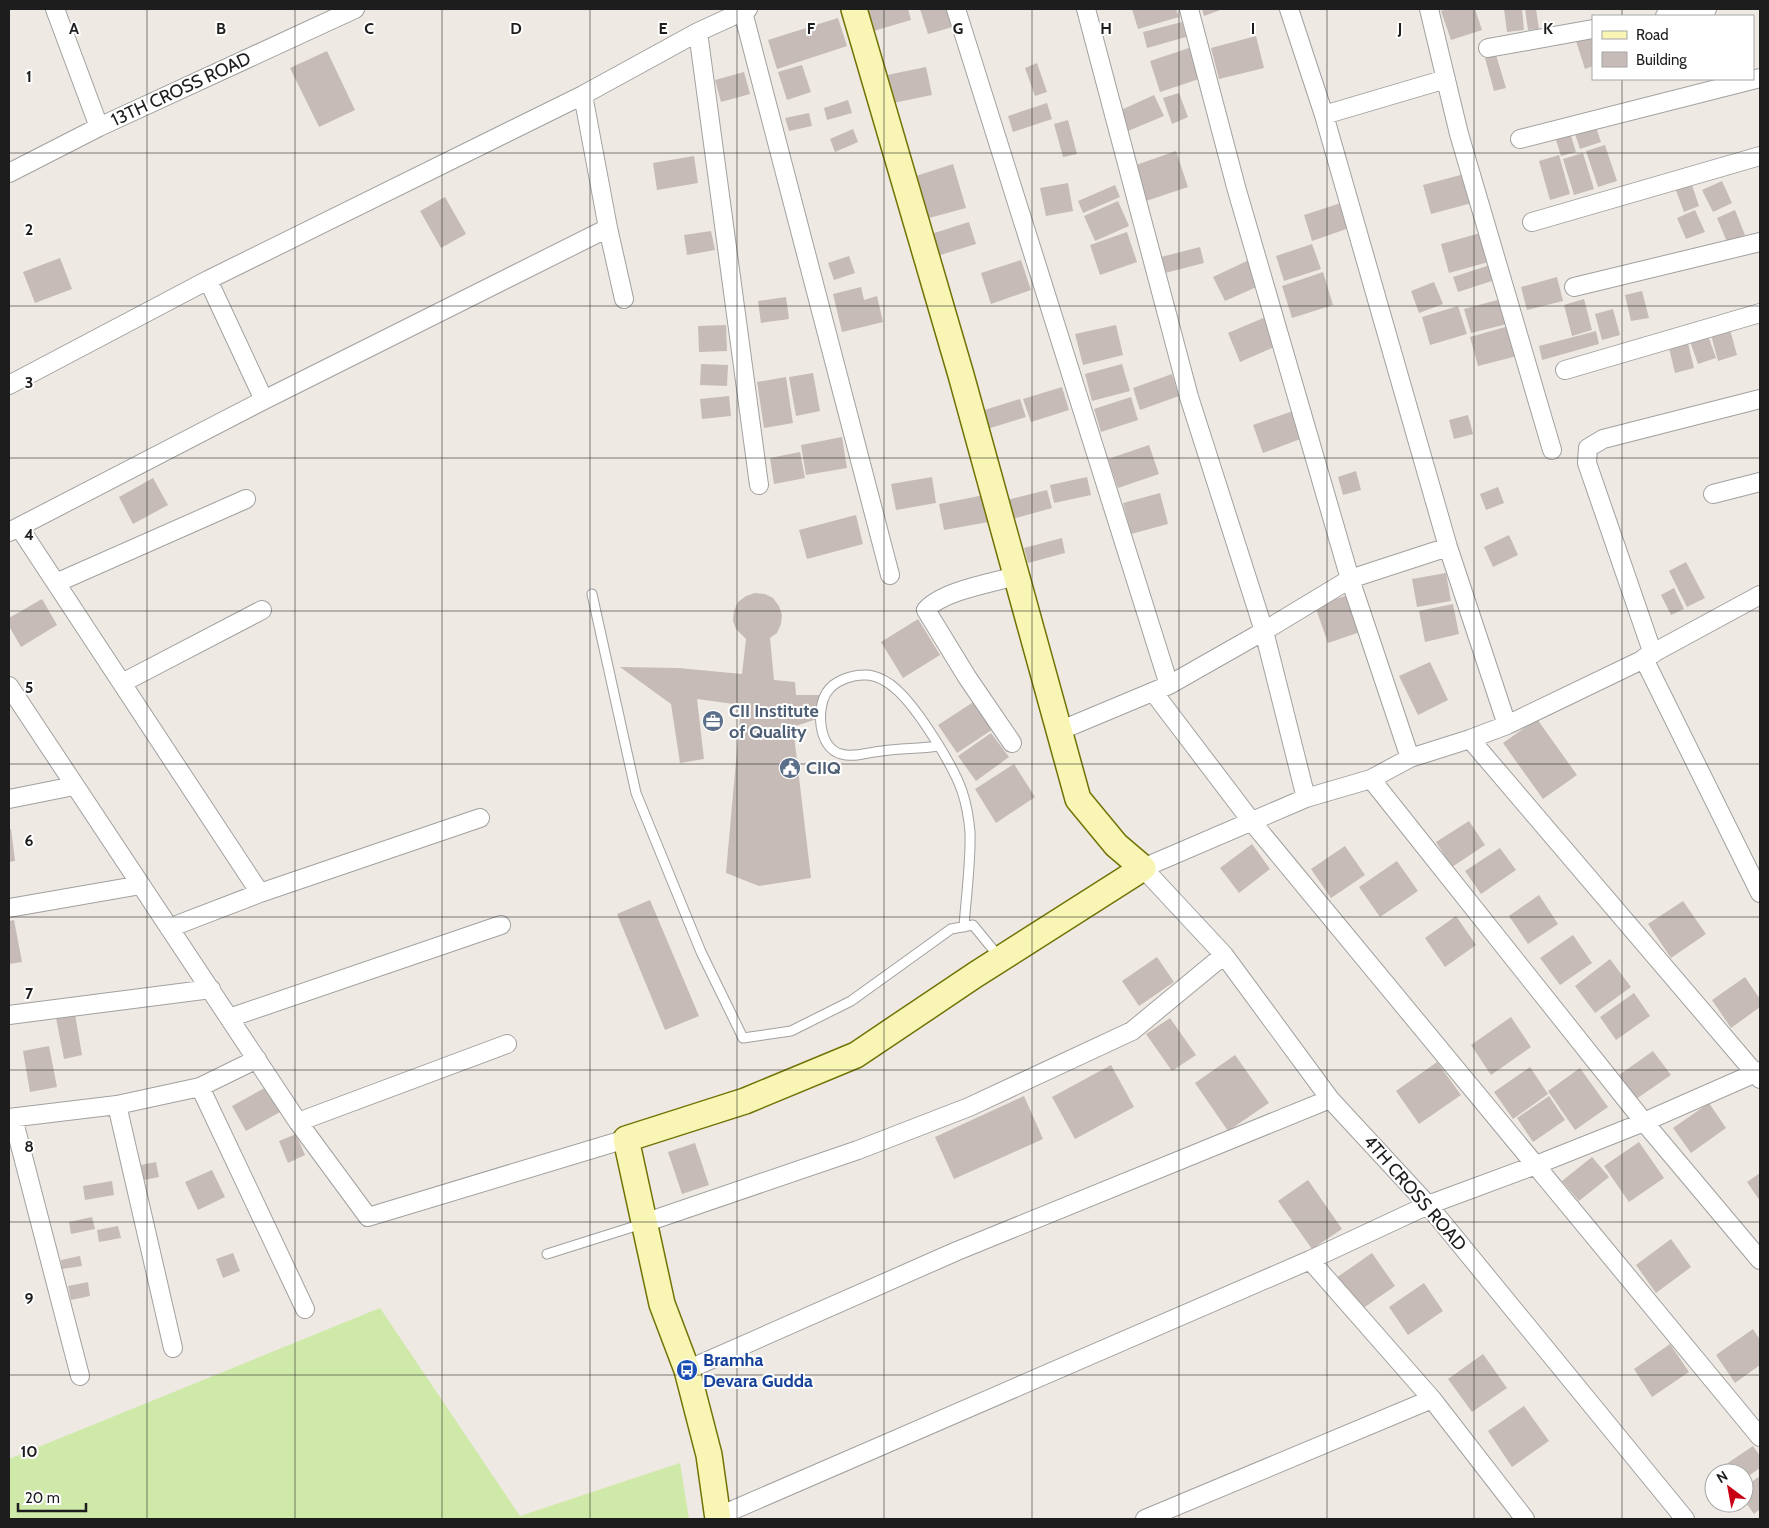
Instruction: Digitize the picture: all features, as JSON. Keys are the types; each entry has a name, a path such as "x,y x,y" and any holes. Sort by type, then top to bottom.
{"street":[{"path":"55,9 99,127"},
{"name":"13TH CROSS ROAD","path":"9,173 99,127 355,9"},
{"path":"854,9 961,374 1078,799 1116,845 1143,868"},
{"path":"956,9 1161,689 1252,822 1760,1436"},
{"path":"1086,9 1189,397 1264,632 1306,798"},
{"path":"1189,9 1236,187 1350,579 1410,758"},
{"path":"1289,9 1324,115 1448,547 1507,725"},
{"path":"1429,9 1459,134 1552,450"},
{"path":"1671,15 1707,9"},
{"path":"9,385 208,280 583,94 698,32 745,10 890,575"},
{"path":"1488,48 1592,29"},
{"path":"698,32 759,485"},
{"path":"1324,115 1446,79"},
{"path":"1520,139 1752,80"},
{"path":"583,94 608,228 624,299"},
{"path":"1532,222 1760,156"},
{"path":"260,893 56,583 14,529 264,400 608,228"},
{"path":"1574,287 1760,242"},
{"path":"208,280 264,400"},
{"path":"1565,370 1760,313"},
{"path":"1760,399 1603,439 1588,448 1587,463 1649,656 1760,893"},
{"path":"1713,494 1760,482"},
{"path":"56,583 246,499"},
{"path":"1059,731 1161,689 1264,632 1350,579 1448,547"},
{"path":"1012,743 926,610 931,604 951,594 1016,576"},
{"path":"9,686 17,712 74,786 298,1122 368,1217 746,1101 856,1055 975,975 1143,868 1306,798 1371,779 1410,758 1507,725 1649,656 1760,595"},
{"path":"122,683 262,610"},
{"path":"626,1139 662,1304 686,1370 709,1455 718,1518 1310,1260 1428,1205 1536,1165 1759,1074 1470,739"},
{"path":"1371,779 1644,1122 1760,1260"},
{"path":"9,799 74,786"},
{"path":"169,928 260,893 480,818"},
{"name":"4TH CROSS ROAD","path":"1143,868 1224,955 1330,1099 1428,1205 1685,1519"},
{"path":"9,908 141,885"},
{"path":"229,1018 502,925"},
{"path":"644,1223 858,1150 968,1107 1132,1031 1224,955"},
{"path":"9,1015 211,989"},
{"path":"298,1122 507,1044"},
{"path":"80,1376 11,1118 117,1105 200,1087 257,1059"},
{"path":"200,1087 304,1309"},
{"path":"686,1370 957,1251 1330,1099"},
{"path":"117,1105 173,1348"},
{"path":"1310,1260 1432,1399 1525,1519"},
{"path":"1145,1519 1432,1399"}],"lane":[{"path":"592,594 636,793 701,952 744,1038 791,1031 851,1002 951,929 973,925 1001,960"},
{"path":"938,746 881,751 852,756 839,754 827,744 822,732 820,714 827,691 836,683 865,674 880,678 896,688 912,705 938,746 962,791 970,831 964,927"},
{"path":"548,1254 644,1223"}],"green space":[{"path":"380,1308 520,1516 680,1463 689,1519 9,1519 9,1459"}],"building":[{"path":"866,9 908,9 911,20 870,32"},
{"path":"920,9 947,9 953,27 928,34"},
{"path":"1132,9 1176,9 1179,17 1138,29"},
{"path":"1202,9 1223,9 1204,16"},
{"path":"1448,9 1475,9 1482,30 1451,40 1441,11"},
{"path":"1504,9 1522,9 1524,30 1507,32"},
{"path":"1525,9 1536,9 1539,29 1528,30"},
{"path":"838,18 847,46 777,69 768,40"},
{"path":"1182,22 1186,37 1147,48 1143,32"},
{"path":"1592,35 1592,66 1585,69 1576,41"},
{"path":"1256,36 1264,68 1219,79 1211,48"},
{"path":"1189,48 1199,79 1160,92 1150,61"},
{"path":"327,51 355,110 319,127 290,68"},
{"path":"1496,55 1506,88 1494,91 1485,58"},
{"path":"1037,63 1047,92 1035,96 1025,68"},
{"path":"802,65 811,92 787,100 778,72"},
{"path":"926,67 932,95 893,103 887,75"},
{"path":"744,72 750,94 721,102 715,80"},
{"path":"1179,93 1188,117 1172,124 1163,98"},
{"path":"1154,95 1164,116 1128,131 1119,111"},
{"path":"848,100 852,113 827,120 824,108"},
{"path":"1047,103 1052,119 1013,132 1008,116"},
{"path":"809,113 812,126 789,131 785,118"},
{"path":"1068,120 1077,154 1063,157 1054,124"},
{"path":"1596,127 1601,142 1580,149 1575,134"},
{"path":"853,129 858,142 835,152 830,139"},
{"path":"1569,129 1576,152 1561,156 1554,134"},
{"path":"1605,145 1617,181 1598,187 1586,151"},
{"path":"1176,151 1188,187 1146,201 1133,166"},
{"path":"1583,153 1594,189 1574,195 1563,159"},
{"path":"1559,155 1570,194 1550,200 1539,161"},
{"path":"694,156 698,183 657,190 653,163"},
{"path":"953,164 966,208 929,218 916,176"},
{"path":"1464,174 1472,203 1431,214 1423,185"},
{"path":"1690,179 1699,206 1684,212 1674,185"},
{"path":"1722,181 1732,203 1713,212 1702,190"},
{"path":"1068,183 1073,211 1046,216 1040,188"},
{"path":"1115,185 1120,197 1083,213 1078,201"},
{"path":"445,197 466,234 441,248 420,211"},
{"path":"1118,201 1129,226 1095,241 1084,216"},
{"path":"1347,201 1355,226 1312,241 1304,215"},
{"path":"1695,210 1705,232 1686,239 1677,218"},
{"path":"1735,210 1745,235 1727,242 1717,218"},
{"path":"969,222 976,244 937,256 931,234"},
{"path":"711,231 715,250 687,255 684,235"},
{"path":"1127,232 1137,262 1100,275 1090,245"},
{"path":"1484,232 1492,261 1449,273 1441,244"},
{"path":"1312,244 1321,269 1284,281 1276,256"},
{"path":"1200,247 1204,263 1165,273 1161,257"},
{"path":"849,256 855,273 834,280 828,263"},
{"path":"60,258 72,289 35,303 23,272"},
{"path":"1021,260 1031,290 991,304 981,273"},
{"path":"1249,260 1261,285 1225,301 1213,277"},
{"path":"1490,265 1495,280 1458,292 1453,277"},
{"path":"1323,272 1333,305 1292,318 1282,286"},
{"path":"1557,277 1563,301 1527,310 1521,287"},
{"path":"1434,282 1443,304 1419,313 1411,291"},
{"path":"861,287 864,300 877,296 883,322 842,332 833,294"},
{"path":"1642,291 1649,318 1631,321 1625,295"},
{"path":"786,297 789,319 761,323 758,301"},
{"path":"1501,299 1507,324 1471,333 1464,309"},
{"path":"1584,299 1592,330 1572,336 1564,305"},
{"path":"1458,306 1467,334 1430,345 1422,317"},
{"path":"1613,309 1620,335 1602,340 1595,314"},
{"path":"1268,316 1279,345 1240,362 1228,333"},
{"path":"726,325 727,351 699,352 698,326"},
{"path":"1116,325 1123,355 1083,365 1075,334"},
{"path":"1509,326 1517,356 1478,366 1470,337"},
{"path":"1729,326 1737,355 1718,361 1710,331"},
{"path":"1706,330 1716,358 1698,364 1688,336"},
{"path":"1596,331 1599,344 1542,360 1539,346"},
{"path":"1686,335 1694,368 1675,373 1667,340"},
{"path":"701,364 728,365 727,386 700,385"},
{"path":"1122,364 1130,391 1092,401 1085,374"},
{"path":"813,373 820,411 796,416 789,377"},
{"path":"1172,374 1179,396 1140,410 1133,388"},
{"path":"786,377 793,423 764,428 757,382"},
{"path":"1062,387 1069,410 1031,422 1023,399"},
{"path":"729,396 731,416 702,419 700,399"},
{"path":"1131,397 1138,420 1101,432 1094,409"},
{"path":"1020,399 1026,417 984,430 978,412"},
{"path":"1293,411 1303,438 1263,453 1253,425"},
{"path":"1468,415 1473,434 1454,439 1449,420"},
{"path":"842,437 847,468 806,475 801,445"},
{"path":"1149,445 1159,474 1118,488 1108,459"},
{"path":"800,452 805,478 774,484 770,458"},
{"path":"1356,471 1361,490 1343,495 1338,477"},
{"path":"932,477 936,503 896,510 891,484"},
{"path":"1087,477 1091,495 1054,503 1050,485"},
{"path":"153,478 168,505 133,524 119,497"},
{"path":"1498,487 1504,503 1486,510 1480,494"},
{"path":"1047,490 1052,508 1012,519 1007,500"},
{"path":"1160,493 1168,524 1131,534 1123,503"},
{"path":"989,494 994,521 944,530 939,504"},
{"path":"856,515 863,544 807,559 799,530"},
{"path":"1509,535 1518,555 1493,567 1484,547"},
{"path":"1062,538 1065,553 1028,563 1024,548"},
{"path":"1686,562 1705,598 1687,607 1669,571"},
{"path":"1446,573 1451,601 1417,607 1412,579"},
{"path":"1674,588 1684,609 1671,615 1661,595"},
{"path":"755,593 765,594 773,598 779,606 782,615 777,633 770,638 774,680 795,682 796,695 821,695 817,719 793,727 811,878 759,886 726,873 741,705 697,699 704,759 680,763 671,704 620,667 678,668 742,674 746,639 736,629 733,621 734,611 738,602 746,596"},
{"path":"1348,595 1360,632 1328,643 1315,606"},
{"path":"42,599 57,625 21,647 9,626 9,618"},
{"path":"1453,604 1459,634 1425,642 1419,611"},
{"path":"918,619 940,655 903,678 881,642"},
{"path":"1430,662 1448,700 1418,715 1399,676"},
{"path":"975,701 993,729 957,753 938,725"},
{"path":"1537,719 1577,775 1543,799 1503,743"},
{"path":"991,733 1009,757 976,781 958,756"},
{"path":"1014,764 1035,797 996,823 975,789"},
{"path":"1469,821 1485,845 1452,867 1436,842"},
{"path":"9,829 11,829 15,861 9,862"},
{"path":"1252,844 1270,869 1239,893 1220,868"},
{"path":"1345,846 1365,875 1331,898 1311,869"},
{"path":"1500,848 1516,870 1481,894 1465,871"},
{"path":"1397,861 1418,891 1380,917 1359,887"},
{"path":"1539,895 1558,924 1528,944 1509,916"},
{"path":"650,900 699,1016 665,1030 617,914"},
{"path":"1683,901 1706,934 1671,958 1648,924"},
{"path":"1456,916 1476,945 1445,967 1425,938"},
{"path":"14,920 22,962 9,964 9,921"},
{"path":"1573,935 1592,963 1560,985 1540,958"},
{"path":"1157,957 1174,982 1139,1006 1122,981"},
{"path":"1610,959 1631,987 1595,1013 1575,986"},
{"path":"1745,977 1760,999 1760,1007 1731,1028 1712,1000"},
{"path":"1634,993 1650,1016 1616,1040 1600,1017"},
{"path":"75,1014 82,1055 64,1059 56,1018"},
{"path":"1511,1017 1531,1047 1491,1075 1471,1045"},
{"path":"1170,1018 1196,1055 1172,1071 1146,1034"},
{"path":"49,1046 57,1087 30,1092 23,1051"},
{"path":"1653,1051 1671,1075 1636,1099 1619,1075"},
{"path":"1235,1055 1269,1103 1228,1131 1195,1083"},
{"path":"1437,1062 1461,1095 1419,1124 1396,1091"},
{"path":"1111,1065 1134,1107 1075,1139 1052,1097"},
{"path":"1530,1067 1548,1094 1513,1119 1494,1092"},
{"path":"1580,1068 1608,1107 1575,1130 1548,1091"},
{"path":"268,1086 282,1111 246,1131 232,1106"},
{"path":"1024,1096 1043,1139 954,1179 935,1137"},
{"path":"1549,1096 1565,1120 1533,1142 1517,1118"},
{"path":"1709,1103 1726,1128 1691,1153 1673,1128"},
{"path":"296,1134 305,1155 288,1163 279,1141"},
{"path":"1639,1142 1664,1178 1629,1202 1604,1166"},
{"path":"695,1143 709,1185 682,1194 668,1152"},
{"path":"1592,1157 1609,1177 1579,1201 1562,1181"},
{"path":"156,1162 159,1177 144,1180 141,1165"},
{"path":"212,1170 225,1197 198,1210 185,1182"},
{"path":"1760,1173 1760,1201 1747,1182"},
{"path":"1308,1180 1342,1229 1312,1249 1278,1201"},
{"path":"112,1181 114,1195 85,1200 83,1186"},
{"path":"92,1217 95,1229 71,1234 69,1222"},
{"path":"118,1226 121,1238 99,1242 97,1230"},
{"path":"1671,1239 1691,1267 1656,1293 1636,1265"},
{"path":"233,1253 240,1271 223,1278 216,1259"},
{"path":"1372,1253 1395,1286 1359,1311 1336,1278"},
{"path":"80,1256 82,1266 62,1269 61,1260"},
{"path":"88,1282 90,1296 71,1300 68,1286"},
{"path":"1424,1283 1443,1311 1408,1335 1389,1307"},
{"path":"1753,1329 1760,1340 1760,1365 1735,1383 1716,1355"},
{"path":"1670,1344 1689,1372 1652,1397 1634,1369"},
{"path":"1483,1354 1507,1388 1472,1412 1448,1379"},
{"path":"1524,1406 1549,1441 1512,1467 1488,1431"},
{"path":"1753,1446 1760,1456 1760,1468 1754,1472 1754,1463 1728,1463"},
{"path":"1760,1476 1760,1509 1754,1514 1753,1513 1754,1480"}],"place":[{"name":"CII Institute of Quality","path":"713,721"},
{"name":"CIIQ","path":"790,768"},
{"name":"Bramha Devara Gudda","path":"687,1370"}]}
